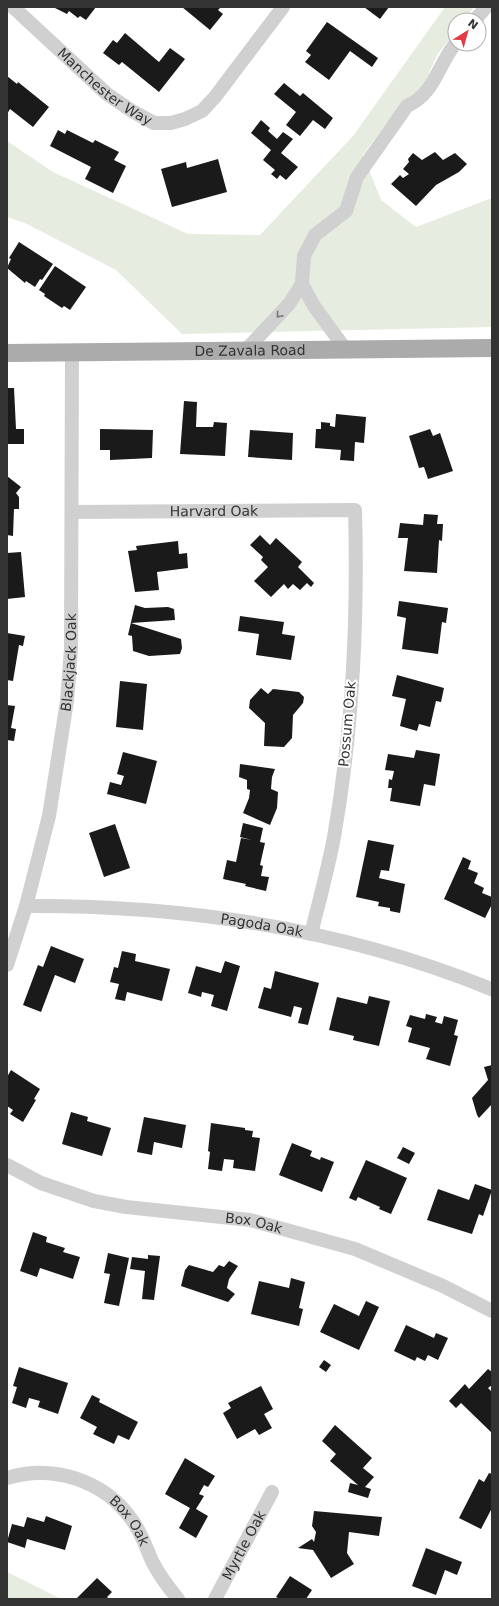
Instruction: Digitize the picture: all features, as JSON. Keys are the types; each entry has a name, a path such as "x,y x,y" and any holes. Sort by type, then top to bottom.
{"main road":[{"name":"De Zavala Road","path":"7,353 492,348"}],"street":[{"name":"Manchester Way","path":"12,7 107,94 132,111 154,122 171,123 185,119 202,111 283,7"},
{"path":"245,351 289,304 302,284 304,256 315,235 346,211 357,177 407,106 417,102 425,95 450,52"},
{"path":"302,284 314,306 346,350"},
{"name":"Blackjack Oak","path":"7,965 26,906 49,816 67,701 71,649 72,352"},
{"name":"Harvard Oak","path":"72,512 355,510"},
{"name":"Possum Oak","path":"311,934 334,837 349,718 357,582 355,510"},
{"name":"Pagoda Oak","path":"26,906 84,906 163,911 224,918 311,934 396,956 462,977 491,989"},
{"name":"Box Oak","path":"7,1165 41,1183 94,1201 126,1208 250,1220 355,1250 443,1286 492,1311"},
{"name":"Box Oak","path":"7,1478 19,1474 42,1472 65,1475 88,1483 108,1495 132,1520 160,1576 178,1599"},
{"name":"Myrtle Oak","path":"215,1599 272,1492"}],"shaded area":[{"path":"445,7 474,7 470,12 447,12 447,42 437,55 423,87 407,99 387,122 363,155 381,200 416,227 492,198 492,327 182,334 116,270 25,223 7,217 7,141 53,172 188,234 260,235 353,136"},
{"path":"7,1572 61,1599 7,1599"}],"building":[{"path":"53,7 96,7 86,20 80,16 78,18 69,11 67,14"},
{"path":"182,7 221,7 218,10 223,14 210,30"},
{"path":"364,7 389,7 380,19"},
{"path":"327,22 378,58 372,67 350,51 329,80 305,62 311,55 306,51"},
{"path":"125,33 159,62 170,48 185,59 159,92 122,62 119,65 103,53 113,40 117,43"},
{"path":"7,76 17,84 18,82 49,107 33,127 10,109 7,114"},
{"path":"284,83 300,96 303,93 333,118 325,129 313,120 300,136 286,125 296,112 274,94"},
{"path":"261,120 270,128 268,131 277,139 283,132 293,139 281,153 298,167 286,180 280,175 277,179 271,174 275,170 263,160 271,150 251,133"},
{"path":"58,130 65,134 67,130 93,143 95,140 119,152 114,160 126,166 113,193 85,179 91,167 50,146"},
{"path":"435,152 443,160 455,153 467,164 459,172 436,185 416,206 391,184 400,175 403,178 409,174 403,169 409,162 408,159 413,153 422,160"},
{"path":"218,159 227,192 172,207 161,169 186,162 187,168"},
{"path":"19,242 53,264 35,287 26,281 25,283 7,268 11,259 9,258"},
{"path":"55,266 86,287 70,310 64,306 62,308 44,296 45,294 39,290"},
{"path":"7,388 14,388 16,429 24,429 24,444 7,444"},
{"path":"184,401 197,402 196,427 213,427 214,422 227,423 225,456 180,454"},
{"path":"336,414 366,417 364,443 355,442 354,461 340,460 341,450 315,448 316,429 321,429 321,422 330,423 330,426 335,427"},
{"path":"100,429 153,430 152,458 110,460 110,450 100,450"},
{"path":"430,429 433,436 440,433 453,471 428,479 424,467 419,468 409,436"},
{"path":"250,430 293,433 292,460 248,457"},
{"path":"7,476 21,487 16,493 19,497 19,509 14,509 13,536 7,535"},
{"path":"424,514 438,515 437,524 443,524 442,541 439,540 437,573 404,571 408,538 398,538 400,523 423,525"},
{"path":"260,535 270,545 276,538 302,562 298,567 314,583 311,587 307,583 300,590 293,584 288,589 284,584 271,597 254,581 268,567 261,560 263,557 250,545"},
{"path":"178,541 179,554 187,553 188,568 157,572 159,590 135,592 128,551 137,550 136,546"},
{"path":"21,552 25,597 7,599 7,553"},
{"path":"399,601 448,608 446,623 442,622 438,654 402,649 406,618 397,616"},
{"path":"135,605 145,608 168,607 174,609 175,620 131,623 181,639 182,648 180,654 149,656 133,651 132,636 128,635"},
{"path":"240,616 284,622 282,634 295,636 291,660 256,655 259,634 238,631"},
{"path":"7,633 25,636 23,646 19,645 13,681 7,680"},
{"path":"397,675 444,688 441,702 436,701 430,727 419,724 417,731 400,726 406,699 392,696"},
{"path":"120,681 147,684 143,730 116,727"},
{"path":"261,688 268,694 273,689 299,692 304,697 303,703 293,715 292,738 284,747 264,746 265,723 249,708 250,700"},
{"path":"7,705 15,706 11,728 16,729 14,741 7,740"},
{"path":"416,750 440,754 435,786 424,784 420,806 390,801 392,788 388,788 389,779 392,780 394,771 385,770 388,754 414,758"},
{"path":"123,752 157,761 146,804 107,794 110,782 121,785 124,776 117,774"},
{"path":"240,764 275,769 272,777 271,789 278,792 277,808 270,825 243,813 249,798 250,790 247,789 247,780 239,777"},
{"path":"243,823 263,828 260,842 265,843 260,865 263,866 261,876 269,877 266,891 245,886 246,884 223,879 227,860 236,862 241,838 252,840 240,837"},
{"path":"115,824 130,868 104,877 89,833"},
{"path":"368,840 394,845 389,871 381,870 379,878 405,884 400,913 390,911 390,908 378,906 379,902 356,897"},
{"path":"463,857 471,861 468,869 478,873 474,883 484,888 482,893 492,897 492,904 485,918 444,899"},
{"path":"51,946 84,959 75,983 55,975 41,1012 23,1005 38,965 43,967"},
{"path":"122,951 136,954 135,961 170,969 162,1001 127,992 125,1001 115,999 119,984 110,982 114,967 118,968"},
{"path":"225,961 240,966 227,1011 211,1006 214,995 202,992 201,997 188,993 196,966 221,973"},
{"path":"275,971 319,983 308,1025 298,1023 302,1008 294,1006 291,1017 258,1008 264,987 271,989"},
{"path":"369,996 390,1001 379,1046 353,1040 354,1036 329,1030 337,997 367,1004"},
{"path":"426,1014 437,1017 435,1022 442,1024 444,1016 458,1020 454,1035 458,1036 450,1066 426,1059 430,1048 408,1042 412,1028 406,1026 410,1015 425,1019"},
{"path":"492,1065 492,1104 479,1118 472,1098 488,1080 484,1067"},
{"path":"11,1070 40,1089 34,1099 36,1100 23,1122 10,1114 13,1110 7,1106 7,1077"},
{"path":"71,1112 88,1117 87,1121 111,1128 102,1156 62,1144"},
{"path":"144,1117 186,1125 182,1148 154,1142 152,1155 137,1152"},
{"path":"211,1123 245,1128 245,1130 253,1131 252,1137 260,1138 255,1171 233,1168 234,1160 224,1159 222,1171 208,1169"},
{"path":"292,1143 312,1151 310,1156 320,1160 321,1157 334,1162 322,1192 279,1175"},
{"path":"403,1147 415,1153 409,1164 397,1158"},
{"path":"366,1160 407,1178 391,1214 358,1197 356,1201 349,1198"},
{"path":"475,1184 492,1190 483,1216 479,1214 472,1234 427,1220 438,1189 469,1200"},
{"path":"33,1232 47,1237 46,1242 65,1248 63,1252 80,1257 73,1279 40,1268 37,1277 20,1271"},
{"path":"108,1253 129,1258 119,1306 104,1303 110,1274 104,1273"},
{"path":"148,1255 160,1256 154,1300 142,1299 145,1271 130,1269 132,1257 148,1259"},
{"path":"229,1261 238,1266 229,1279 227,1288 235,1294 228,1302 181,1286 185,1270 189,1265 213,1272 219,1265 224,1267"},
{"path":"291,1278 305,1282 299,1308 303,1309 299,1326 251,1314 259,1281 289,1288"},
{"path":"366,1301 379,1307 359,1350 320,1332 334,1304 359,1316"},
{"path":"406,1325 434,1338 436,1333 448,1338 438,1360 428,1355 425,1361 417,1357 415,1361 394,1351"},
{"path":"324,1360 331,1365 326,1372 319,1367"},
{"path":"19,1367 68,1383 58,1414 38,1407 40,1401 29,1398 26,1408 12,1403 17,1387 13,1386"},
{"path":"488,1369 492,1372 492,1385 488,1388 492,1392 492,1433 461,1403 456,1408 449,1401 465,1384 469,1389"},
{"path":"261,1386 273,1409 264,1414 272,1428 259,1435 255,1429 237,1439 223,1413 231,1408 228,1403"},
{"path":"92,1395 100,1399 99,1402 138,1422 129,1440 118,1435 114,1444 93,1434 97,1427 80,1418"},
{"path":"335,1425 372,1458 363,1468 374,1477 365,1487 371,1489 368,1498 348,1492 350,1483 358,1485 330,1461 336,1454 322,1441"},
{"path":"185,1458 215,1476 208,1487 204,1485 199,1494 204,1496 196,1509 208,1516 196,1538 179,1528 190,1508 165,1494"},
{"path":"489,1473 492,1474 492,1508 481,1529 459,1518 479,1479 484,1482"},
{"path":"314,1511 382,1517 379,1536 349,1532 347,1553 354,1564 331,1578 313,1550 298,1548 312,1539 314,1542 316,1532 312,1526"},
{"path":"46,1516 72,1526 65,1550 27,1539 25,1548 7,1542 12,1524 24,1527 27,1517 44,1522"},
{"path":"426,1548 462,1562 457,1575 445,1570 436,1595 412,1586"},
{"path":"290,1576 312,1590 306,1599 280,1599 276,1597"},
{"path":"97,1578 112,1592 107,1597 109,1599 76,1599"}]}
